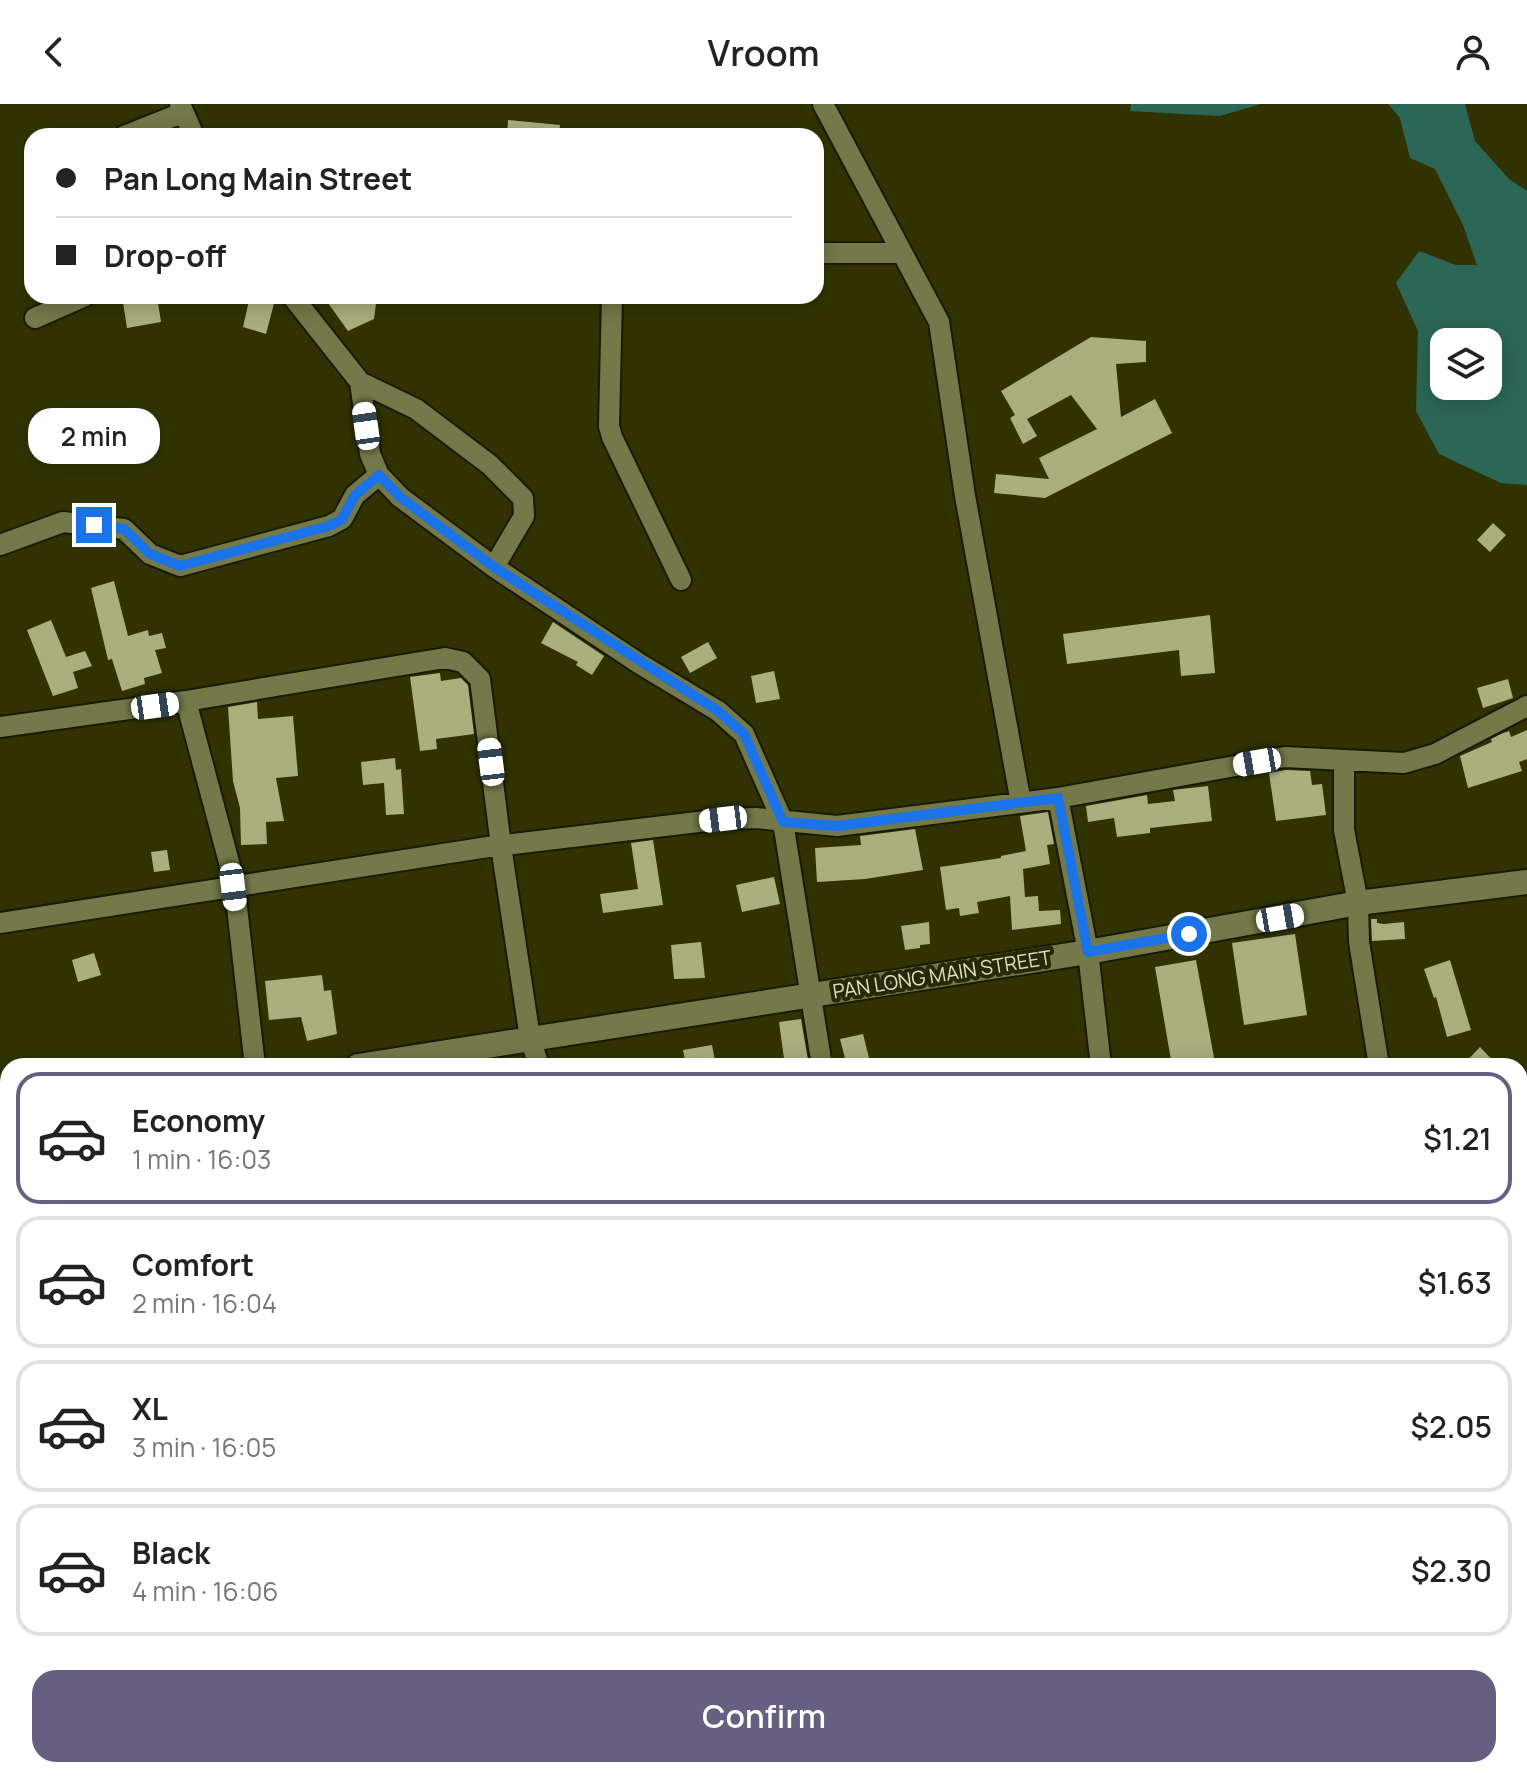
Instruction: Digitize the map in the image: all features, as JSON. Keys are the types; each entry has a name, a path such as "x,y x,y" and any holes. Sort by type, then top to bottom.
{"street":[{"path":"823,104 939,322 965,496 1021,803"},
{"path":"140,128 181,108 190,128"},
{"path":"824,253 901,253"},
{"path":"35,318 67,304"},
{"path":"298,304 360,382 416,409 490,465 523,498 524,516 494,567"},
{"path":"612,304 609,426 681,580"},
{"path":"360,382 370,454 379,475 400,497 494,567 718,711 744,734 783,822 821,1058"},
{"path":"0,545 63,522 124,529 150,554 180,566 329,526 342,519 355,495 379,475"},
{"path":"0,727 186,701 445,658 463,662 480,679 501,846 530,1038 536,1058"},
{"path":"186,701 233,887 254,1058"},
{"path":"0,923 501,846 723,819 756,818 837,826 1058,798 1285,757 1404,763 1435,754 1527,706"},
{"path":"1344,760 1344,830 1358,903 1359,942 1378,1058"},
{"path":"1058,798 1088,952 1100,1058"},
{"name":"PAN LONG MAIN STREET","path":"407,1058 1088,952 1358,903 1527,882"}],"water":[{"path":"1131,104 1261,104 1220,116 1130,111"},
{"path":"1388,104 1465,104 1475,141 1509,179 1527,191 1527,485 1501,483 1439,454 1416,411 1418,331 1396,283 1419,251 1456,265 1477,265 1463,225 1435,169 1410,158 1400,118"}],"building":[{"path":"508,120 560,125 560,128 508,128"},
{"path":"123,304 158,304 161,322 127,328"},
{"path":"248,304 274,304 266,334 243,327"},
{"path":"329,304 376,304 374,319 348,331"},
{"path":"1091,337 1146,341 1146,362 1116,364 1121,417 1155,399 1172,433 1045,498 994,493 996,474 1049,479 1039,458 1097,429 1071,395 1027,419 1037,436 1023,444 1010,418 1015,415 1001,391"},
{"path":"1493,523 1506,535 1490,552 1477,540"},
{"path":"114,581 128,636 148,630 149,636 162,633 166,648 155,650 162,673 144,678 145,684 122,691 112,659 108,660 91,588"},
{"path":"1210,615 1215,673 1181,676 1179,650 1067,664 1063,634"},
{"path":"51,620 66,657 85,651 92,666 73,672 78,688 53,696 27,630"},
{"path":"553,622 604,656 592,675 576,665 578,662 541,643"},
{"path":"708,642 717,658 690,673 681,657"},
{"path":"774,671 780,699 756,703 751,676"},
{"path":"440,673 441,681 461,678 468,685 474,734 436,739 437,749 420,751 410,677"},
{"path":"1508,679 1513,698 1483,708 1477,688"},
{"path":"257,702 258,719 293,716 298,776 276,778 284,821 266,822 267,844 241,845 240,808 233,781 228,707"},
{"path":"1527,730 1527,759 1519,762 1522,771 1468,788 1460,756 1492,742 1491,739 1501,734 1509,731 1511,737"},
{"path":"395,758 396,770 401,769 404,814 386,815 384,783 363,785 361,762"},
{"path":"1310,771 1312,785 1322,784 1326,815 1276,821 1269,773"},
{"path":"1208,786 1212,821 1150,828 1150,833 1117,837 1114,818 1088,822 1086,806 1147,795 1148,804 1175,801 1173,790"},
{"path":"1048,812 1054,844 1047,845 1050,864 1023,869 1025,897 1038,896 1039,911 1060,910 1061,924 1012,930 1010,896 977,902 979,913 960,916 959,908 946,910 940,867 1026,851 1020,816"},
{"path":"915,829 923,870 865,879 817,882 815,848 861,845 860,836"},
{"path":"653,840 663,905 603,913 600,894 638,889 631,843"},
{"path":"167,850 170,870 154,872 151,852"},
{"path":"774,877 780,904 742,912 736,885"},
{"path":"1371,919 1384,924 1404,922 1405,939 1372,941"},
{"path":"929,922 930,944 905,950 901,926"},
{"path":"1295,934 1307,1015 1244,1025 1232,943"},
{"path":"701,942 705,978 674,979 671,945"},
{"path":"94,953 101,975 78,982 72,960"},
{"path":"1196,960 1214,1058 1171,1058 1155,967"},
{"path":"1450,960 1471,1030 1447,1037 1424,969"},
{"path":"322,975 324,991 331,990 337,1034 307,1041 301,1017 269,1020 265,981"},
{"path":"801,1019 808,1058 784,1058 779,1022"},
{"path":"863,1034 869,1058 845,1058 840,1039"},
{"path":"712,1045 714,1058 684,1058 683,1050"},
{"path":"1480,1047 1490,1058 1470,1058"}],"route":[{"path":"94,525 124,529 150,554 180,566 329,526 342,519 355,495 379,475 400,497 494,567 731,722 744,734 783,822 837,826 1058,798 1088,952 1189,934"}]}
